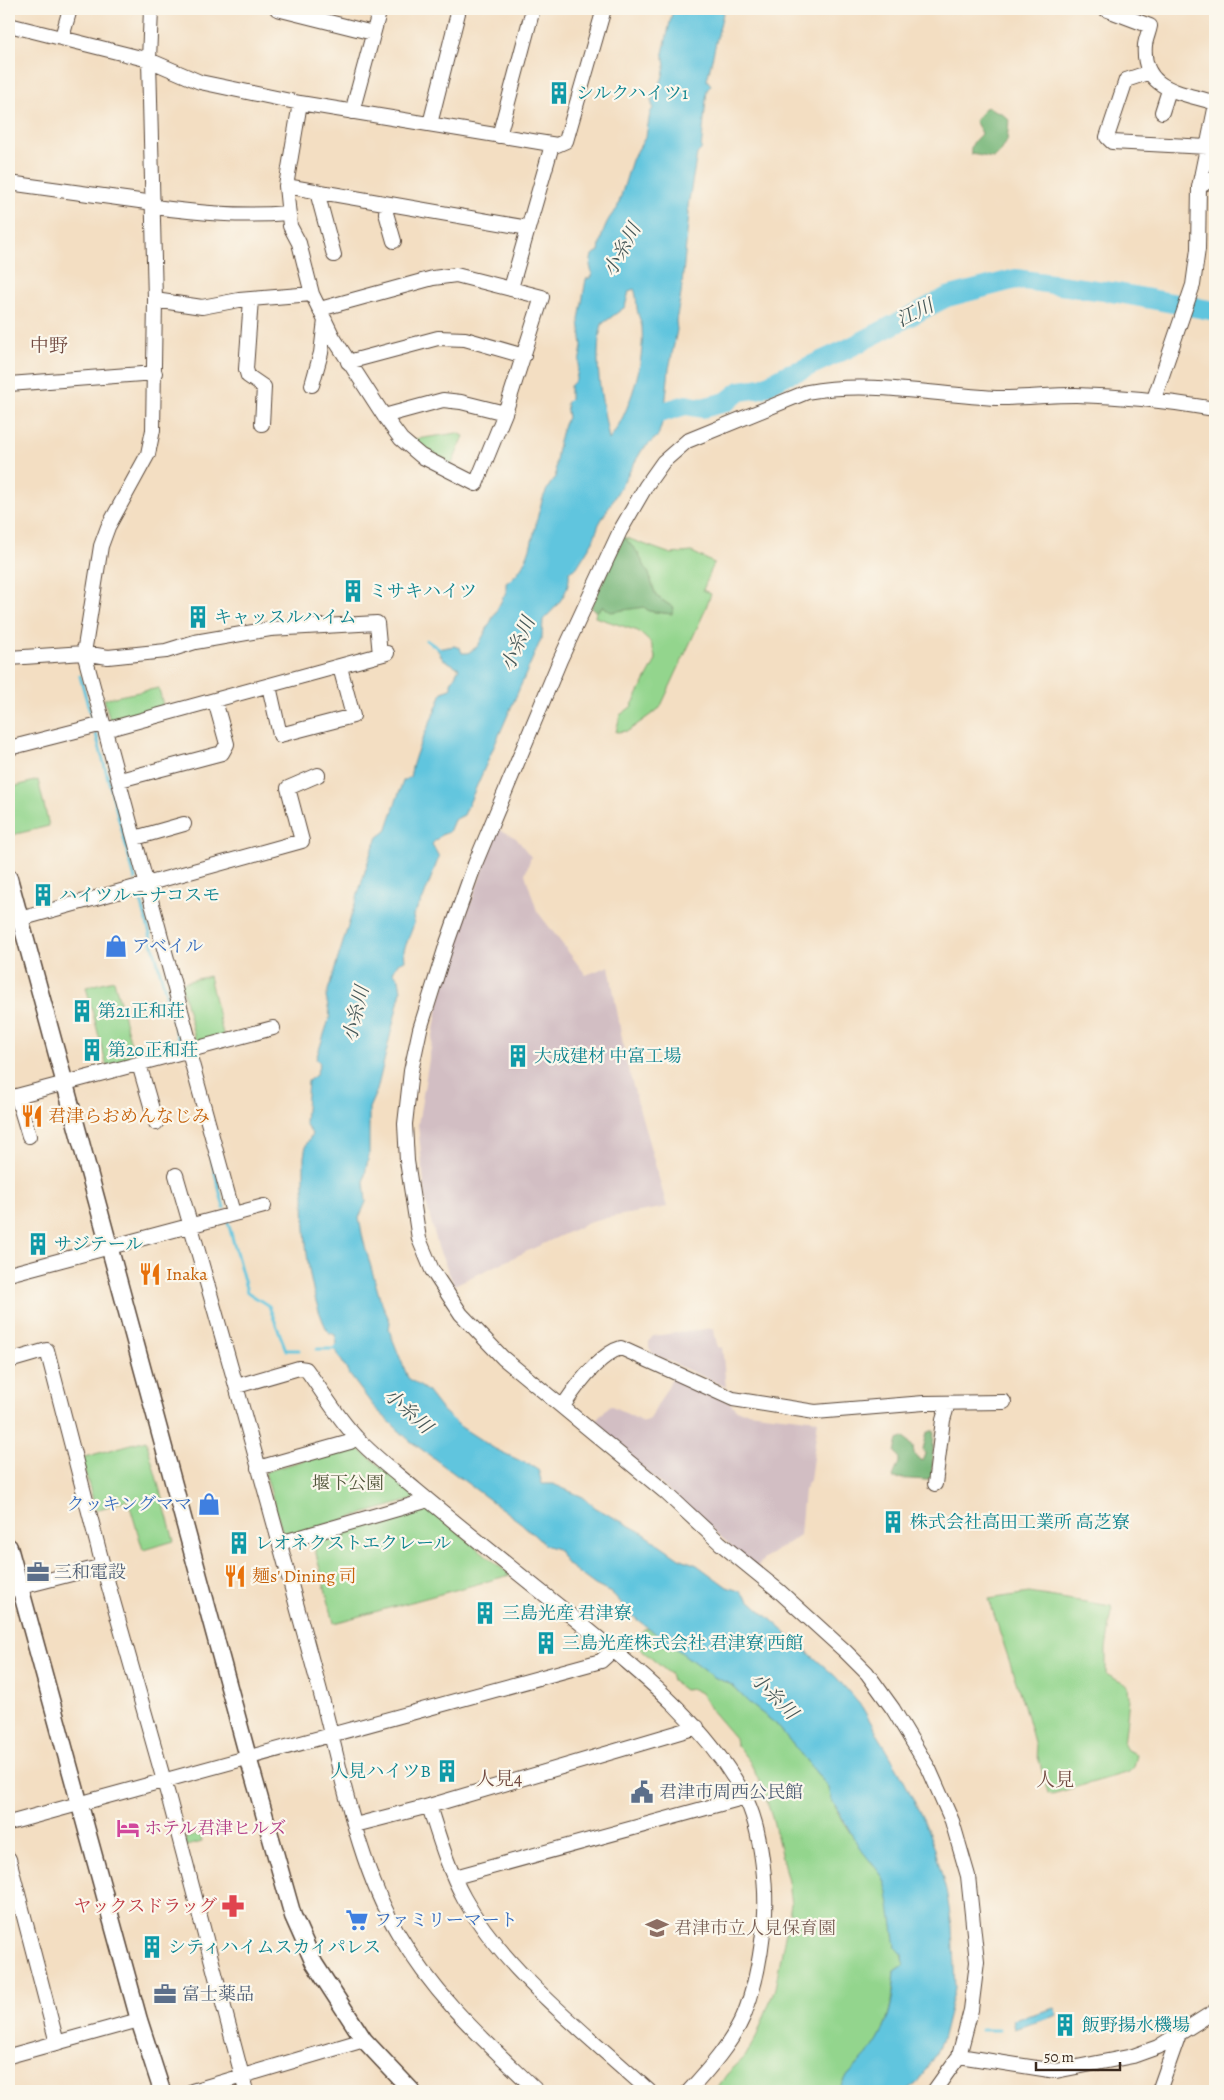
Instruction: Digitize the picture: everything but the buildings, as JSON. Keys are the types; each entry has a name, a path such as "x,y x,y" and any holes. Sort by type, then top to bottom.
{"street":[{"path":"62,37 70,9"},
{"path":"151,9 149,60 155,300 153,430 148,454 108,527 101,546 84,653 120,780 190,1044 188,1049 233,1214"},
{"path":"277,9 299,11 373,33"},
{"path":"352,112 380,9"},
{"path":"430,124 459,9"},
{"path":"499,136 533,9"},
{"path":"9,25 149,60 200,82 300,103 557,145 566,141 604,9"},
{"path":"1105,9 1150,26 1145,46 1150,72 1160,86 1215,103"},
{"path":"1150,72 1126,80 1107,137 1112,142 1207,146"},
{"path":"1162,112 1169,90"},
{"path":"300,103 286,186 290,226 298,243 312,294 322,315 348,362 401,439 421,456 476,484 505,413 542,297 456,275 433,278 322,315"},
{"path":"1154,399 1190,297 1198,249 1200,187 1215,109"},
{"path":"511,288 552,145"},
{"path":"1200,187 1215,177"},
{"path":"9,184 211,215 254,216 288,213"},
{"path":"286,186 528,228"},
{"path":"317,192 334,255"},
{"path":"387,204 386,213 394,241"},
{"path":"155,300 202,307 251,299 312,294"},
{"path":"251,299 246,370 248,376 264,387 262,424"},
{"path":"312,385 320,353 322,315"},
{"path":"348,362 452,336 524,356"},
{"path":"9,384 155,373"},
{"path":"934,2091 960,2056 971,2010 977,1962 968,1876 952,1822 929,1769 894,1709 867,1673 845,1651 779,1591 720,1543 664,1491 490,1346 461,1314 432,1270 419,1239 412,1207 405,1124 411,1071 420,1029 438,967 475,864 560,660 620,531 646,486 663,462 687,441 807,392 828,388 900,390 997,398 1076,395 1154,399 1169,404 1215,409"},
{"path":"384,416 443,400 461,402 505,413"},
{"path":"9,658 84,653 108,657 166,650 195,642 270,629 377,623 384,654 215,701 9,748"},
{"path":"269,686 280,735 353,716 340,666"},
{"path":"120,780 222,753 227,744 215,701"},
{"path":"14,921 147,882 302,841 288,788 318,775"},
{"path":"135,838 184,824"},
{"path":"9,878 14,921 65,1083 293,1916 314,1963 364,2040 412,2091"},
{"path":"29,1136 13,1097 272,1028"},
{"path":"139,1064 156,1123"},
{"path":"176,1175 237,1386 333,1736 355,1824 379,1897 398,1933 433,1986 468,2025 537,2091"},
{"path":"10,1270 264,1206"},
{"path":"563,1406 574,1390 610,1351 621,1348 733,1399 815,1412 948,1403 1004,1402"},
{"path":"9,1361 47,1350 103,1566 164,1781 246,2091"},
{"path":"237,1386 299,1368 306,1369 320,1392 356,1437 427,1499 613,1650 678,1707 714,1749 746,1797 764,1873 766,1914 762,1941 755,1977 743,2016 707,2071 689,2091"},
{"path":"935,1484 943,1420 948,1403"},
{"path":"258,1468 350,1442 356,1437"},
{"path":"280,1544 427,1499"},
{"path":"9,1547 14,1588 139,2020 162,2091"},
{"path":"14,1588 103,1566"},
{"path":"9,1823 601,1662 613,1650"},
{"path":"355,1824 429,1806 697,1727"},
{"path":"455,1877 746,1797"},
{"path":"429,1806 444,1854 464,1898 492,1939 517,1970 650,2091"},
{"path":"9,1859 56,2043"},
{"path":"960,2056 1056,2071 1133,2056 1158,2046 1215,2011"},
{"path":"9,2056 139,2020"},
{"path":"1160,2091 1179,2034"},
{"path":"192,2091 364,2040"}],"shaded area":[{"path":"498,829 516,838 531,857 525,874 537,911 586,975 609,966 626,1061 667,1207 595,1220 454,1285 439,1250 426,1203 418,1124 437,1012 452,953"},
{"path":"713,1328 718,1348 722,1347 726,1387 653,1354 649,1348 649,1341 653,1336"},
{"path":"673,1377 729,1402 738,1411 818,1420 810,1480 804,1490 800,1535 765,1558 756,1568 593,1424 610,1405 643,1422 650,1419"}],"green space":[{"path":"989,107 998,113 1000,112 1009,120 1007,141 1000,153 993,158 971,154 974,142 982,133 975,121 985,108"},
{"path":"457,433 464,436 451,466 423,453 410,440"},
{"path":"624,537 671,554 692,552 714,563 703,590 711,594 660,708 628,731 616,732 620,715 631,707 656,660 651,643 638,631 595,617 596,612 603,606 644,607 649,611 671,614 674,608 656,596 649,574 637,552"},
{"path":"624,537 637,552 649,574 656,596 674,608 672,614 649,611 644,607 611,612 603,606 596,612 591,607"},
{"path":"159,688 164,710 114,722 110,721 104,699"},
{"path":"38,780 49,826 12,835 9,819 9,788"},
{"path":"209,976 224,1038 196,1043 181,983"},
{"path":"114,980 135,1059 107,1067 86,987"},
{"path":"934,1431 932,1476 927,1480 893,1478 899,1462 895,1452 898,1440 905,1437 913,1447 914,1454 922,1461 925,1454 923,1449 927,1433"},
{"path":"146,1440 174,1541 143,1550 128,1500 96,1510 81,1458"},
{"name":"堰下公園","path":"354,1445 415,1494 415,1499 286,1536 283,1534 265,1472"},
{"path":"424,1507 429,1508 510,1575 334,1623 312,1538"},
{"path":"1029,1593 1111,1606 1112,1611 1106,1649 1106,1674 1128,1686 1129,1698 1124,1745 1127,1750 1137,1754 1134,1767 1129,1772 1052,1794 1048,1793 1024,1706 989,1599"},
{"path":"649,1628 714,1677 732,1685 749,1703 776,1724 829,1788 844,1824 886,1883 896,1919 904,1965 895,1971 891,2005 880,2036 837,2091 715,2091 727,2074 745,2057 757,2035 775,1988 791,1904 788,1882 764,1792 750,1762 736,1744 735,1738 710,1709 701,1693 693,1689 684,1690 672,1681 670,1674 633,1643 644,1629"},
{"path":"200,1833 202,1842 187,1846 185,1838"}],"water":[{"name":"小糸川","path":"673,9 724,9 707,80 711,85 707,90 701,150 697,154 688,206 689,214 681,294 676,321 677,330 669,369 664,417 658,436 642,450 599,524 593,541 577,567 569,572 568,586 562,599 543,620 542,637 464,815 454,820 449,832 441,835 432,844 439,857 423,899 413,915 414,924 404,950 405,960 398,963 393,972 399,979 401,991 377,1090 369,1108 369,1154 364,1180 366,1202 359,1218 380,1299 390,1322 389,1330 408,1378 427,1391 441,1409 461,1427 495,1449 538,1469 542,1484 553,1484 583,1497 596,1508 643,1533 679,1558 697,1565 727,1587 739,1591 836,1677 862,1707 900,1773 924,1821 935,1849 947,1895 952,1927 955,1988 942,2040 935,2055 916,2084 906,2091 837,2091 867,2055 880,2035 891,2005 895,1971 904,1965 903,1955 896,1947 888,1892 883,1877 859,1847 832,1800 829,1788 776,1724 749,1703 732,1685 714,1677 635,1618 613,1594 595,1585 568,1565 557,1549 545,1545 521,1523 409,1440 374,1407 349,1374 334,1347 337,1343 335,1335 328,1332 313,1291 306,1246 304,1157 306,1145 312,1134 305,1123 308,1081 316,1075 320,1063 316,1059 330,1016 326,997 371,852 378,837 386,831 403,781 410,777 420,744 442,692 451,689 451,683 459,668 443,659 437,649 454,646 460,648 462,653 468,653 478,646 506,592 506,583 518,572 525,560 531,546 542,502 547,489 556,477 558,446 562,429 568,418 566,403 570,399 570,386 576,380 582,346 579,320 586,279 590,278 592,274 590,265 592,255 599,251 604,228 609,218 617,209 632,160 646,136 650,113 653,108 651,100 662,79 665,67 663,53","holes":["634,289 642,327 641,356 629,401 617,429 609,440 598,368 599,338 602,324 625,307 629,291"]},
{"path":"1055,2008 1058,2015 1014,2029 1012,2020"}],"waterway":[{"name":"江川","path":"641,424 653,415 686,405 702,408 726,402 740,391 762,388 788,374 847,349 947,297 1016,279 1118,293 1215,311"},
{"path":"426,640 439,649"},
{"path":"80,676 92,720"},
{"path":"96,734 135,879"},
{"path":"139,893 180,1046"},
{"path":"210,1154 224,1208"},
{"path":"228,1222 247,1292 269,1306 286,1350 299,1350"},
{"path":"317,1349 339,1349"},
{"path":"981,2030 999,2030"}],"place":[{"name":"シルクハイツ1","path":"559,93"},
{"name":"ミサキハイツ","path":"353,591"},
{"name":"キャッスルハイム","path":"198,617"},
{"name":"ハイツルーナコスモ","path":"43,895"},
{"name":"アベイル","path":"116,946"},
{"name":"第21正和荘","path":"82,1011"},
{"name":"第20正和荘","path":"92,1050"},
{"name":"大成建材 中富工場","path":"518,1056"},
{"name":"君津らおめんなじみ","path":"32,1116"},
{"name":"サジテール","path":"38,1244"},
{"name":"Inaka","path":"150,1274"},
{"name":"クッキングママ","path":"209,1504"},
{"name":"株式会社高田工業所 高芝寮","path":"893,1522"},
{"name":"レオネクストエクレール","path":"239,1543"},
{"name":"三和電設","path":"38,1572"},
{"name":"麺s' Dining 司","path":"235,1576"},
{"name":"三島光産 君津寮","path":"485,1613"},
{"name":"三島光産株式会社 君津寮 西館","path":"546,1643"},
{"name":"人見ハイツB","path":"447,1771"},
{"name":"君津市周西公民館","path":"642,1792"},
{"name":"ホテル君津ヒルズ","path":"128,1828"},
{"name":"ヤックスドラッグ","path":"233,1906"},
{"name":"ファミリーマート","path":"357,1920"},
{"name":"君津市立人見保育園","path":"657,1928"},
{"name":"シティハイムスカイパレス","path":"152,1947"},
{"name":"富士薬品","path":"165,1994"},
{"name":"飯野揚水機場","path":"1065,2025"}],"district":[{"name":"中野","path":"49,346"},
{"name":"人見4","path":"499,1779"},
{"name":"人見","path":"1055,1780"}]}
